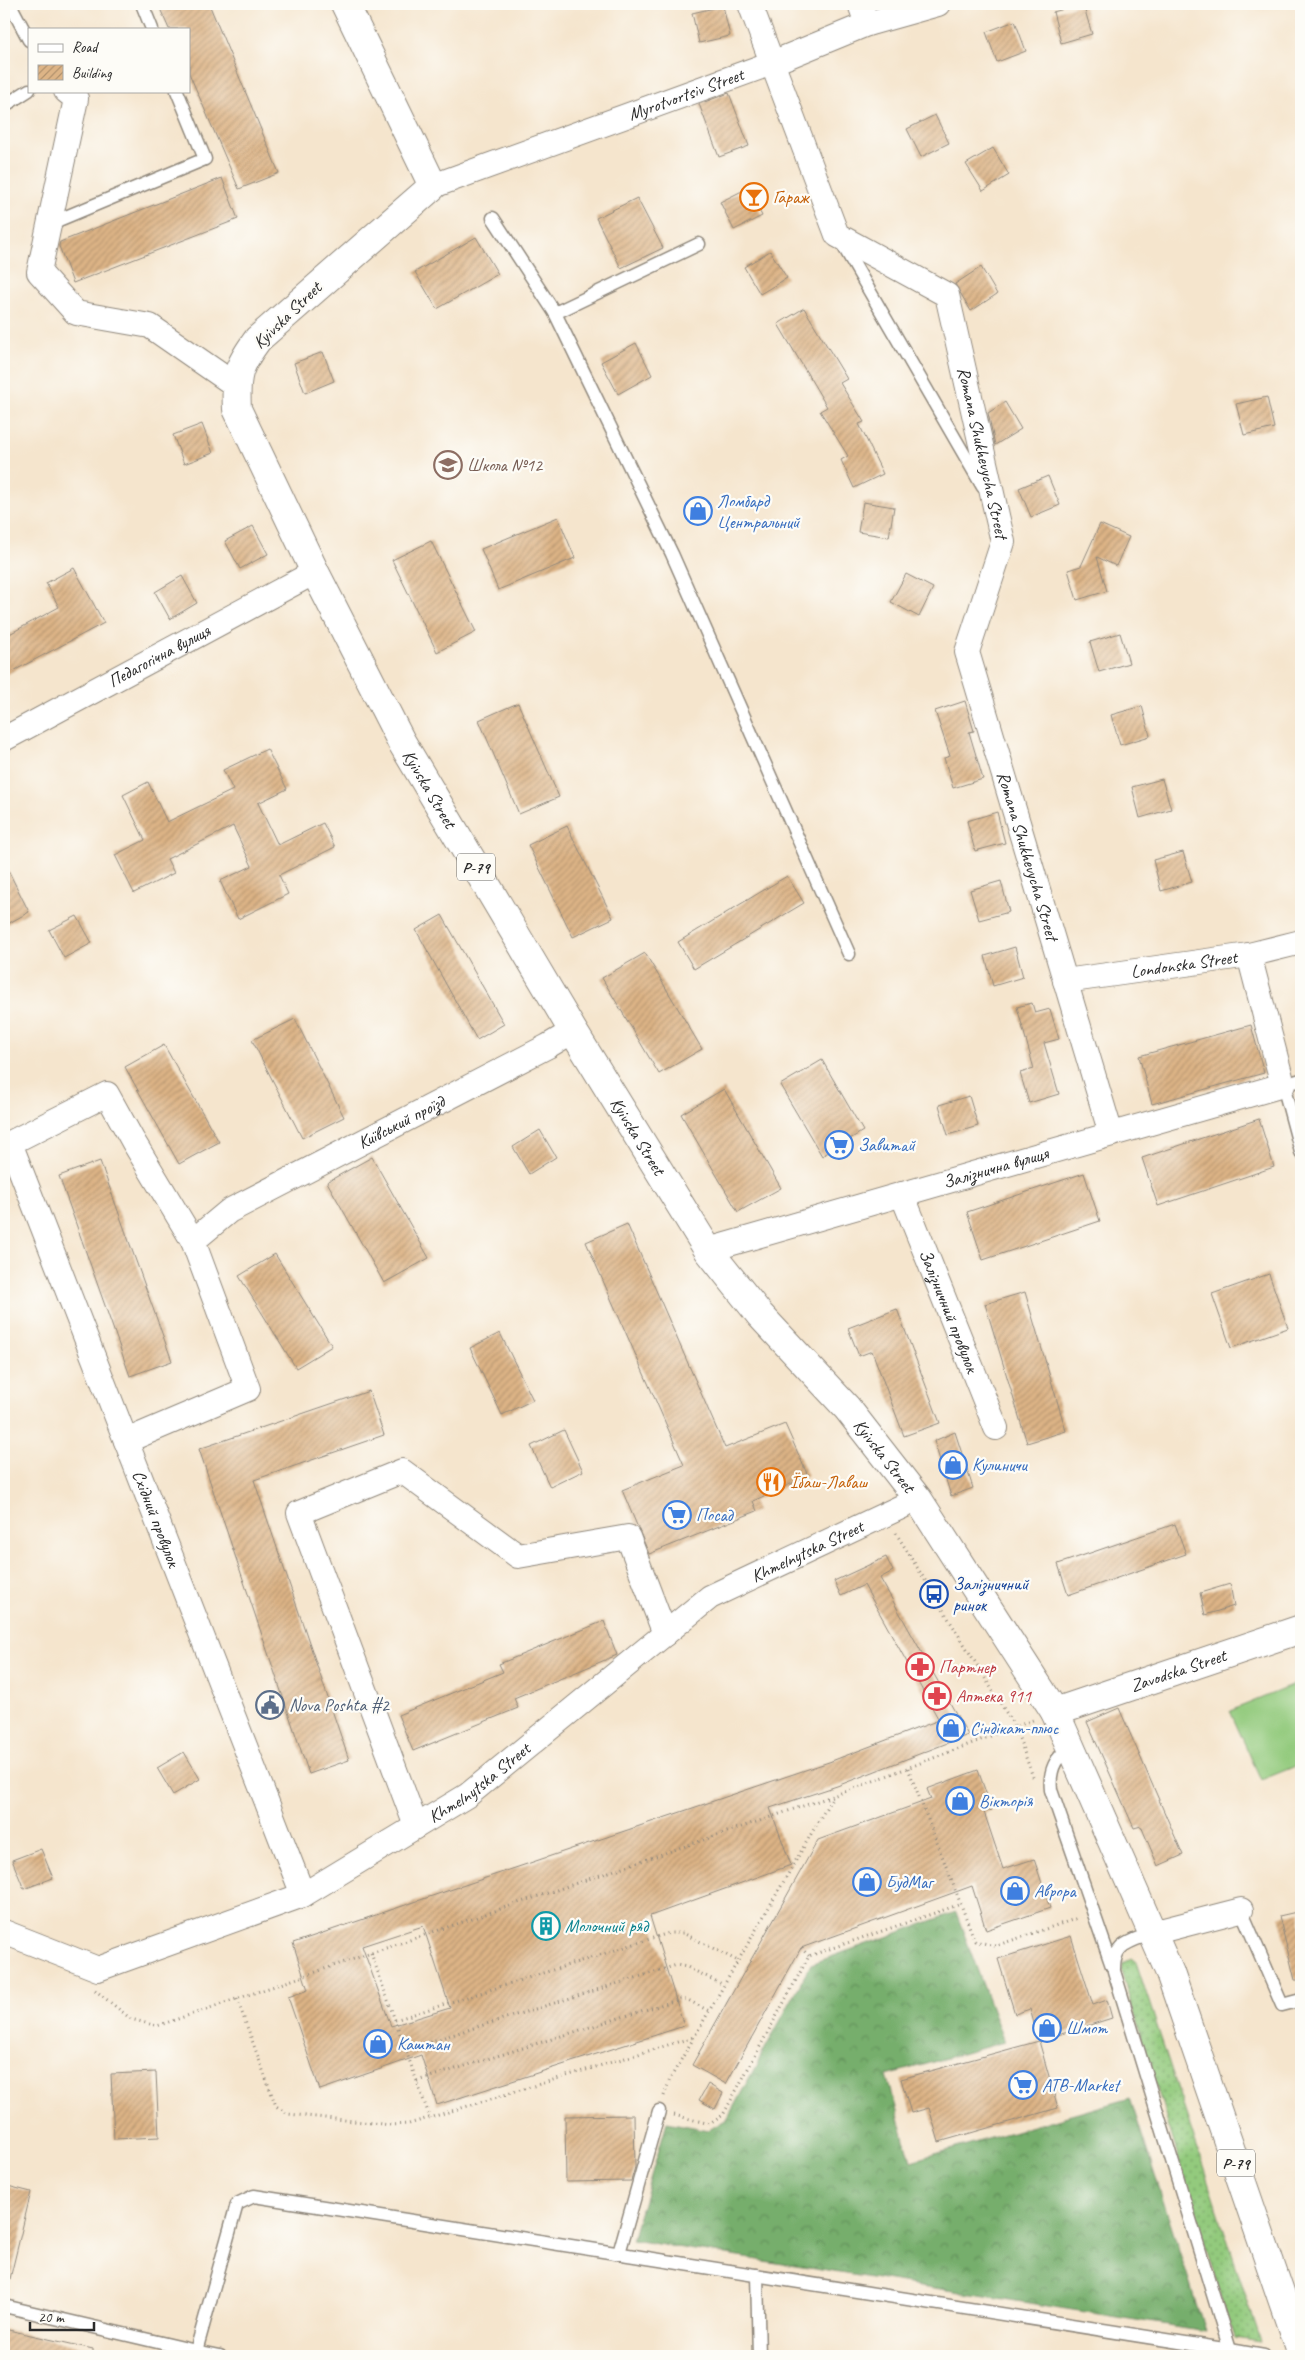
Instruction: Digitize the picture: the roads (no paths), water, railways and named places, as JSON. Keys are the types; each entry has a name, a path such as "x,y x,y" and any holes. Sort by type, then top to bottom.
{"main road":[{"path":"345,4 433,186"},
{"name":"Kyivska Street","path":"433,186 258,339 242,361 235,385 237,409 315,572 401,741 573,1031 708,1250 760,1315 847,1408 918,1499 1055,1712"},
{"name":"Zavodska Street","path":"1055,1712 1301,1629"},
{"name":"Р-79","path":"1055,1712 1170,1972 1301,2354"}],"street":[{"path":"750,4 837,234"},
{"name":"Myrotvortsiv Street","path":"433,186 772,63 864,14 938,4"},
{"path":"67,92 76,99 39,272 76,313 150,326 235,385"},
{"name":"Romana Shukhevycha Street","path":"837,234 947,295 1003,542 968,652 1111,1134"},
{"name":"Педагогічна вулиця","path":"4,739 315,572"},
{"name":"Londonska Street","path":"1065,981 1248,955 1301,942"},
{"path":"1248,955 1292,1082"},
{"name":"Київський проїзд","path":"193,1241 229,1211 548,1046 573,1031"},
{"name":"Залізнична вулиця","path":"708,1250 1292,1082"},
{"name":"Східний провулок","path":"193,1241 107,1094 10,1143 303,1895"},
{"name":"Залізничний провулок","path":"902,1194 996,1428"},
{"path":"126,1441 248,1389 193,1241"},
{"path":"416,1826 299,1513 402,1472 518,1556 628,1536 665,1634"},
{"name":"Khmelnytska Street","path":"5,1930 98,1969 303,1895 468,1795 710,1597 918,1499"},
{"path":"1152,1933 1241,1910"}],"lane":[{"path":"10,4 28,38"},
{"path":"142,4 152,28"},
{"path":"4,106 28,91"},
{"path":"49,224 205,159 178,92"},
{"path":"493,218 555,313 672,554 850,954"},
{"path":"837,234 995,506"},
{"path":"555,313 698,244"},
{"path":"1292,1082 1301,1152"},
{"path":"1071,1748 1064,1752 1052,1768 1050,1776 1051,1790 1114,1971 1230,2350"},
{"path":"1241,1910 1282,2005 1301,2000"},
{"path":"1114,1971 1114,1960 1119,1949 1152,1933"},
{"path":"619,2254 659,2111"},
{"path":"196,2350 237,2204 254,2196 1264,2356"},
{"path":"757,2275 758,2356"},
{"path":"4,2306 220,2356"}],"place":[{"name":"Гараж","path":"754,197"},
{"name":"Школа №12","path":"448,465"},
{"name":"Ломбард Центральний","path":"698,511"},
{"name":"Завитай","path":"839,1145"},
{"name":"Кулиничи","path":"953,1465"},
{"name":"Їбаш-Лаваш","path":"771,1482"},
{"name":"Посад","path":"677,1515"},
{"name":"Залізничний ринок","path":"934,1594"},
{"name":"Партнер","path":"920,1667"},
{"name":"Аптека 911","path":"937,1696"},
{"name":"Nova Poshta #2","path":"270,1705"},
{"name":"Сіндікат-плюс","path":"951,1728"},
{"name":"Вікторія","path":"960,1801"},
{"name":"БудМаг","path":"867,1882"},
{"name":"Аврора","path":"1015,1891"},
{"name":"Молочний ряд","path":"546,1926"},
{"name":"Шмот","path":"1047,2028"},
{"name":"Каштан","path":"378,2044"},
{"name":"ATB-Market","path":"1023,2085"}]}
